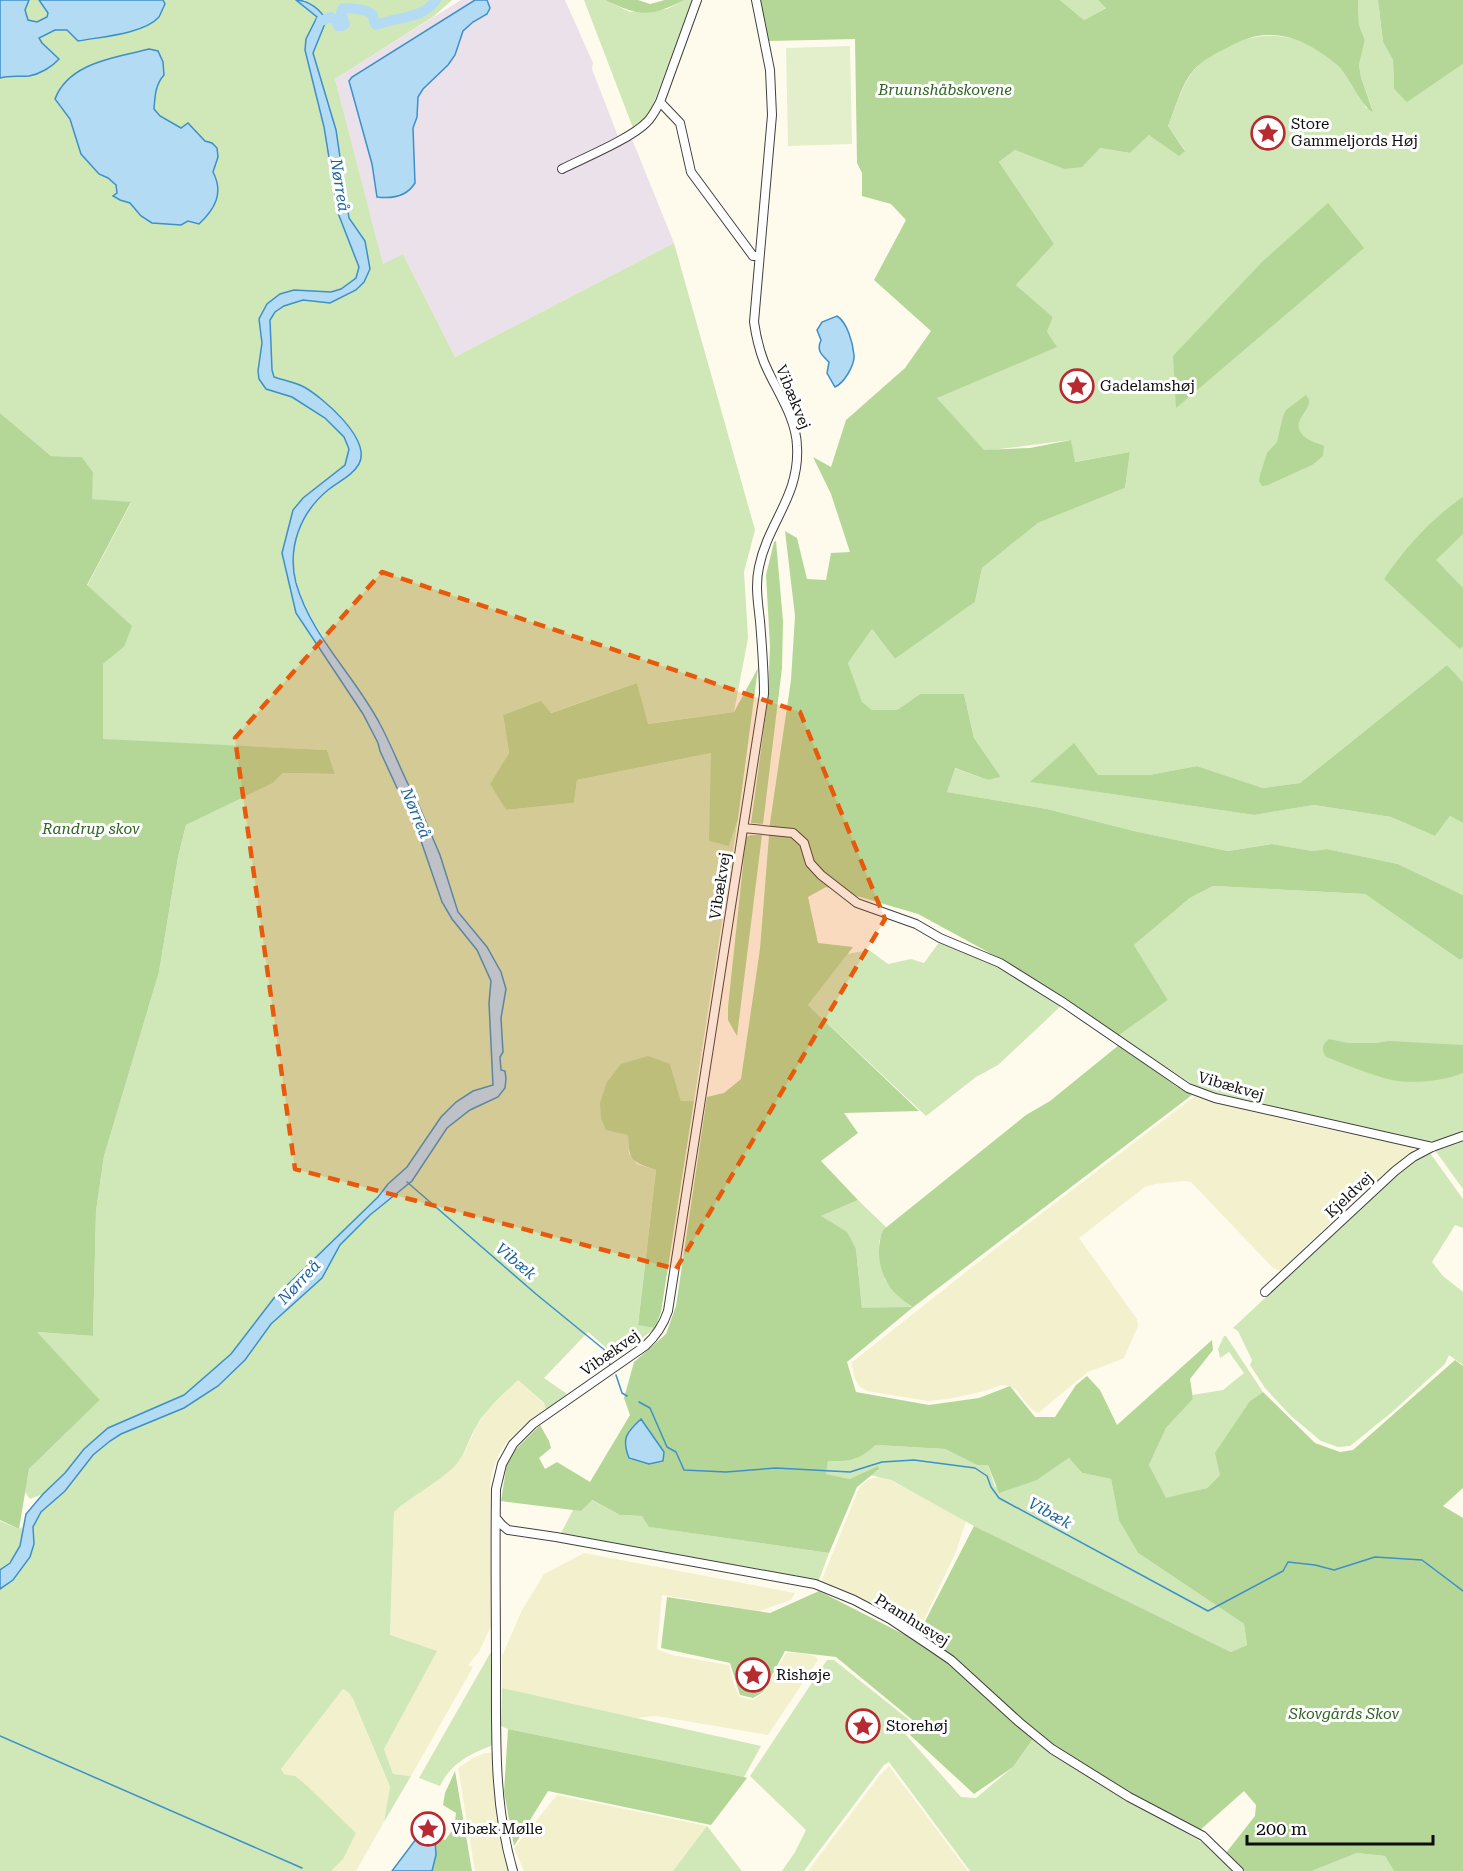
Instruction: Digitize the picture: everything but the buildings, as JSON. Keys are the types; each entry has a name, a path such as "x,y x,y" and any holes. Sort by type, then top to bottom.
{"street":[{"path":"562,168 620,140 645,124 653,115 660,102 697,0"},
{"name":"Vibækvej","path":"513,1871 506,1848 500,1806 496,1748 496,1489 502,1464 513,1444 533,1424 645,1346 664,1324 668,1311 764,694 757,590 758,568 764,548 790,494 798,460 793,426 765,363 754,322 772,116 770,70 756,0"},
{"path":"660,102 680,123 692,172 753,256 759,256"},
{"name":"Vibækvej","path":"743,828 793,832 804,843 810,863 821,875 857,903 916,924 940,938 1000,963 1064,1003 1188,1088 1215,1098 1432,1147"},
{"name":"Kjeldvej","path":"1265,1292 1395,1171 1413,1157 1432,1147 1463,1136"},
{"path":"495,1516 508,1530 496,1542"},
{"name":"Pramhusvej","path":"508,1530 556,1536 815,1584 854,1599 890,1619 951,1660 1052,1749 1129,1797 1203,1836 1239,1871"}],"highlighted area":[{"path":"382,572 800,712 885,919 676,1269 295,1169 235,738"}],"shaded area":[{"path":"461,0 565,0 593,63 592,69 621,144 632,139 674,243 455,357 403,254 383,265 335,79"},
{"path":"1195,1096 1226,1106 1245,1108 1307,1125 1412,1145 1414,1151 1332,1221 1280,1271 1272,1267 1191,1182 1155,1184 1145,1187 1079,1238 1137,1319 1138,1326 1124,1358 1088,1372 1038,1413 1031,1409 1010,1386 1001,1385 985,1391 928,1401 867,1391 859,1386 851,1363"},
{"path":"518,1380 544,1404 546,1410 525,1424 508,1440 492,1472 490,1487 491,1626 479,1652 468,1665 473,1667 411,1776 393,1774 384,1749 436,1651 390,1636 394,1512 464,1454 476,1427 487,1411"},
{"path":"881,1477 966,1521 956,1552 922,1624 821,1582 859,1488 869,1479"},
{"path":"584,1553 795,1593 791,1600 759,1611 662,1595 657,1649 672,1655 729,1665 740,1697 754,1700 763,1693 786,1653 815,1656 818,1660 768,1735 656,1716 636,1718 502,1688 502,1656 522,1610 544,1574"},
{"path":"343,1689 353,1699 390,1788 384,1822 356,1871 331,1871 343,1859 295,1776 284,1774 281,1769"},
{"path":"485,1753 492,1753 497,1817 508,1871 475,1871 458,1768"},
{"path":"889,1766 968,1871 808,1871 880,1775"},
{"path":"557,1795 707,1826 673,1871 524,1871 514,1848"}],"green space":[{"path":"0,0 296,0 317,17 305,50 359,267 356,278 341,289 331,292 294,290 259,319 262,343 258,371 266,389 292,397 325,418 344,437 349,449 345,465 303,498 293,510 282,553 296,613 363,714 379,743 380,751 420,838 442,902 452,919 477,950 491,982 489,1003 493,1086 473,1091 456,1102 441,1117 407,1167 274,1298 231,1354 184,1395 130,1418 43,1494 30,1499 25,1492 29,1469 100,1400 36,1332 93,1336 96,1211 104,1156 159,972 178,857 186,825 273,783 283,773 335,774 327,750 103,740 103,664 124,647 87,586 131,503 91,499 93,472 82,457 51,456 0,413"},
{"path":"304,0 452,0 433,17 335,79 383,264 403,254 455,357 674,243 755,530 744,572 748,638 734,712 647,724 637,683 550,713 503,715 509,753 491,784 506,810 574,803 577,780 711,753 729,846 738,819 694,1101 681,1101 670,1064 628,1135 629,1154 637,1164 656,1170 638,1324 655,1328 618,1358 588,1332 544,1378 567,1394 546,1410 544,1403 518,1380 481,1419 454,1467 394,1512 390,1635 437,1651 384,1749 393,1774 411,1776 384,1822 390,1787 353,1699 343,1689 281,1769 284,1774 295,1776 306,1785 356,1833 343,1859 331,1871 0,1871 0,1589 13,1580 34,1544 33,1527 41,1512 65,1491 93,1455 110,1441 245,1360 271,1324 322,1278 340,1245 370,1215 412,1181 447,1128 470,1110 498,1097 500,1057 503,1052 501,1018 506,989 487,947 458,912 440,855 387,736 314,622 298,585 294,567 294,548 298,529 309,510 319,499 354,472 359,446 303,386 274,377 270,320 275,312 284,306 303,300 330,303 356,290 365,241 349,218 336,130 313,53 326,21 321,11"},
{"path":"584,0 605,0 630,12 667,9 685,0 693,0 652,107 645,118 633,128"},
{"path":"605,0 638,0 650,4 665,0 685,0 662,10 645,13 628,10"},
{"path":"760,0 1060,0 1084,20 1106,8 1098,0 1358,0 1359,25 1365,40 1359,64 1373,112 1364,104 1342,70 1323,54 1307,44 1289,38 1271,35 1258,36 1240,41 1201,63 1186,81 1168,126 1185,151 1179,156 1149,135 1130,153 1100,148 1082,167 1064,169 1015,150 999,162 1054,244 1016,285 1053,317 1047,332 1057,347 937,398 984,450 1030,448 1071,440 1075,462 1130,452 1125,488 1038,523 982,568 975,602 895,659 872,629 848,663 862,702 872,710 897,710 920,694 964,694 974,738 1001,777 988,780 955,768 947,792 1047,809 1228,851 1272,844 1312,851 1327,849 1398,864 1463,895 1463,958 1460,960 1365,894 1213,886 1190,898 1134,945 1168,1000 1118,1036 999,958 918,914 826,887 808,897 818,943 853,947 808,1005 919,1111 844,1113 858,1133 821,1161 858,1200 821,1216 847,1232 856,1249 862,1308 912,1307 893,1291 884,1277 879,1253 883,1230 1026,1115 1050,1101 1119,1045 1192,1095 912,1308 847,1362 856,1392 929,1405 979,1398 1010,1386 1035,1417 1055,1417 1076,1385 1087,1376 1100,1390 1117,1425 1212,1340 1213,1350 1190,1379 1193,1399 1166,1428 1149,1465 1166,1498 1207,1488 1220,1475 1215,1453 1250,1401 1263,1392 1315,1443 1340,1452 1353,1450 1455,1360 1463,1366 1463,1488 1443,1506 1463,1518 1463,1871 1394,1871 1385,1856 1357,1853 1312,1871 1244,1871 1225,1854 1255,1816 1256,1805 1244,1791 1199,1831 1145,1802 1061,1750 1022,1720 956,1661 919,1633 974,1526 1231,1652 1247,1645 1244,1624 1138,1553 1119,1520 1111,1479 1082,1473 1069,1458 1037,1480 999,1493 988,1465 977,1465 945,1449 876,1445 854,1459 828,1461 826,1474 850,1479 878,1466 879,1469 857,1487 829,1553 649,1527 642,1516 620,1515 592,1500 581,1511 501,1501 508,1457 540,1425 551,1448 539,1458 545,1469 557,1462 590,1482 630,1415 624,1398 634,1362 666,1334 676,1306 707,1097 724,1093 741,1079 760,949 770,823 791,680 795,616 785,531 797,538 807,579 826,580 831,553 850,552 831,494 813,457 831,467 846,420 905,368 931,331 874,280 906,220 891,204 862,196 862,173 857,163 855,39 769,41"},
{"path":"1060,0 1098,0 1107,7 1084,20"},
{"path":"1358,0 1378,0 1383,42 1393,60 1394,89 1407,101 1463,64 1463,682 1447,665 1300,783 1263,788 1197,766 1149,775 1098,775 1031,782 1254,815 1314,805 1391,817 1435,836 1450,816 1463,823 1463,895 1398,864 1327,849 1312,851 1271,844 1228,851 1047,809 947,792 954,768 988,780 1001,777 974,738 964,694 920,694 897,710 872,710 862,703 848,663 872,629 895,659 975,602 982,568 1038,523 1125,488 1130,452 1074,462 1071,440 984,451 937,398 1047,332 1053,317 1016,285 1054,244 999,162 1015,150 1064,169 1100,148 1130,153 1149,135 1185,150 1168,126 1180,94 1193,71 1208,58 1226,48 1255,37 1285,37 1299,41 1326,55 1342,70 1366,108 1372,108 1361,77 1359,63 1365,40 1359,25"},
{"path":"1378,0 1463,0 1463,64 1407,102 1394,89 1393,60 1383,42"},
{"path":"850,46 852,144 788,146 786,48"},
{"path":"1328,203 1364,248 1176,408 1173,356 1262,262"},
{"path":"1306,395 1309,400 1300,420 1300,432 1310,441 1324,446 1323,456 1312,465 1262,486 1259,481 1260,475 1267,453 1277,442 1283,416 1286,410"},
{"name":"Randrup skov","path":"0,413 51,456 82,457 93,472 92,499 131,502 87,585 132,626 124,647 103,664 103,739 327,750 335,774 283,773 273,783 186,825 178,857 159,972 104,1156 96,1211 93,1336 37,1332 100,1400 29,1469 19,1529 0,1520"},
{"path":"1463,497 1463,534 1436,560 1463,588 1463,646 1460,649 1384,579 1420,534"},
{"path":"776,541 783,621 782,668 763,824 751,823 768,699 770,646 766,575"},
{"path":"1447,665 1463,682 1463,823 1450,816 1435,836 1391,817 1314,805 1254,815 1030,782 1074,743 1098,775 1149,775 1197,766 1263,788 1300,783"},
{"path":"758,668 738,819 729,846 709,841 711,753 577,780 574,803 506,810 490,784 509,753 503,715 541,701 551,713 637,683 648,724 734,712"},
{"path":"762,835 737,1036 728,1020 728,1007 746,837"},
{"path":"1213,886 1365,894 1460,960 1463,958 1463,1189 1437,1153 1427,1144 1200,1089 1118,1036 1168,1000 1134,945 1190,898"},
{"path":"940,941 1000,966 1062,1005 998,1065 976,1077 926,1116 808,1005 847,954 869,950 888,964 911,959 924,963"},
{"path":"1329,1039 1348,1043 1389,1041 1463,1045 1463,1073 1424,1082 1384,1078 1326,1057 1323,1048"},
{"path":"648,1056 670,1064 681,1101 694,1101 661,1312 655,1328 638,1325 656,1170 641,1165 633,1159 629,1151 628,1135 606,1130 601,1118 600,1103 607,1082 621,1064"},
{"path":"1430,1153 1463,1199 1463,1228 1455,1225 1432,1262 1443,1276 1463,1292 1463,1365 1449,1355 1445,1364 1391,1413 1350,1446 1338,1447 1321,1441 1291,1416 1265,1388 1250,1365 1252,1360 1238,1331 1233,1328 1405,1167 1423,1154"},
{"path":"858,1200 886,1227 879,1241 880,1261 885,1280 912,1308 862,1308 856,1249 821,1216"},
{"path":"1224,1336 1263,1392 1250,1401 1220,1475 1207,1488 1166,1499 1149,1465 1166,1428 1193,1399 1192,1395 1223,1390 1244,1373 1229,1352 1220,1358 1218,1349"},
{"path":"876,1445 945,1449 977,1465 988,1465 995,1487 1037,1480 1069,1458 1082,1473 1111,1479 1119,1519 1138,1553 1244,1624 1247,1645 1231,1652 974,1526 891,1480 870,1475 879,1470 850,1479 825,1474 828,1461 854,1459"},
{"path":"591,1500 620,1515 642,1516 650,1527 829,1553 819,1580 809,1581 560,1535 573,1510 581,1511"},
{"path":"0,1521 19,1529 22,1527 17,1552 0,1570"},
{"path":"819,1591 915,1640 949,1662 1033,1739 1013,1767 974,1794 910,1735 915,1722 836,1657 785,1651 763,1692 753,1698 740,1695 730,1663 661,1648 667,1597 770,1613"},
{"path":"492,1650 493,1745 462,1760 444,1778 440,1786 419,1778"},
{"path":"827,1660 834,1660 913,1723 906,1735 961,1797 976,1798 1013,1767 1033,1739 1086,1775 1212,1848 1235,1871 970,1871 889,1762 884,1765 804,1871 782,1871 806,1830 750,1776"},
{"path":"502,1688 761,1746 744,1777 508,1729 501,1726"},
{"path":"508,1729 747,1778 711,1825 548,1791 514,1846 504,1792"},
{"path":"455,1771 472,1871 432,1871 436,1855 435,1840 445,1840 454,1828 456,1813 443,1805 445,1793"},
{"path":"707,1826 741,1870 742,1871 673,1871"},
{"path":"1357,1853 1385,1856 1394,1871 1312,1871"}],"water":[{"path":"0,0 29,0 25,10 28,20 37,22 47,17 48,13 39,0 163,0 165,4 159,17 152,23 121,34 78,41 67,30 55,30 39,38 59,59 56,62 46,70 33,75 0,78"},
{"name":"Nørreå","path":"296,0 314,6 326,21 313,53 336,130 349,218 365,241 370,269 364,282 356,290 330,303 303,300 284,306 275,312 270,320 274,377 304,387 333,409 352,431 361,454 356,468 318,499 303,520 293,557 296,583 312,621 370,706 384,732 440,855 458,912 487,947 501,972 506,989 501,1018 503,1052 500,1057 501,1070 505,1071 505,1088 498,1097 470,1110 447,1128 412,1181 370,1215 340,1245 322,1278 271,1324 245,1360 218,1386 184,1408 121,1434 93,1455 65,1491 41,1512 33,1527 34,1544 30,1557 13,1580 0,1589 0,1570 10,1563 20,1546 26,1514 65,1473 84,1449 108,1428 184,1395 231,1354 274,1298 407,1167 441,1117 456,1102 473,1091 493,1085 489,1003 491,981 477,950 452,919 442,902 420,838 363,714 296,613 282,553 293,510 303,498 345,465 349,449 344,437 325,418 292,397 266,389 259,379 262,343 259,319 267,304 280,294 294,290 331,292 341,289 356,278 359,267 338,213 324,127 305,50 306,39 317,17"},
{"path":"475,0 487,0 490,8 487,14 463,31 455,55 418,97 417,117 413,128 415,183 399,196 377,197 372,164 349,81"},
{"path":"149,49 158,51 163,62 164,75 157,87 154,109 160,116 181,128 188,123 205,141 217,148 218,157 213,172 218,194 209,213 199,224 188,221 181,225 152,223 141,216 130,203 113,196 117,193 116,185 99,174 81,154 70,119 55,99 71,77 82,69 108,59"},
{"path":"837,316 847,328 854,355 853,364 848,373 835,387 827,373 829,362 819,350 821,340 817,330 822,322"},
{"path":"641,1419 664,1452 663,1461 649,1464 629,1458 626,1445 627,1436"},
{"path":"422,1831 435,1840 436,1855 432,1871 392,1871"}],"waterway":[{"path":"321,21 331,17 338,26 342,26 345,24 341,12 343,8 366,11 373,15 376,25 424,11 436,0"},
{"name":"Vibæk","path":"407,1182 607,1352 610,1365"},
{"name":"Vibæk","path":"616,1375 622,1393 627,1396"},
{"name":"Vibæk","path":"639,1402 650,1408 667,1447 676,1452 684,1470 726,1472 776,1468 850,1472 882,1462 914,1460 975,1468 987,1476 999,1498 1208,1611 1283,1571 1288,1562 1334,1570 1375,1557 1422,1560 1463,1591"},
{"path":"0,1736 302,1868"}],"place":[{"name":"Store Gammeljords Høj","path":"1268,133"},
{"name":"Gadelamshøj","path":"1077,386"},
{"name":"Rishøje","path":"753,1675"},
{"name":"Storehøj","path":"863,1726"},
{"name":"Vibæk Mølle","path":"428,1829"}],"park label":[{"name":"Bruunshåbskovene","path":"945,90"},
{"name":"Skovgårds Skov","path":"1344,1714"}]}
